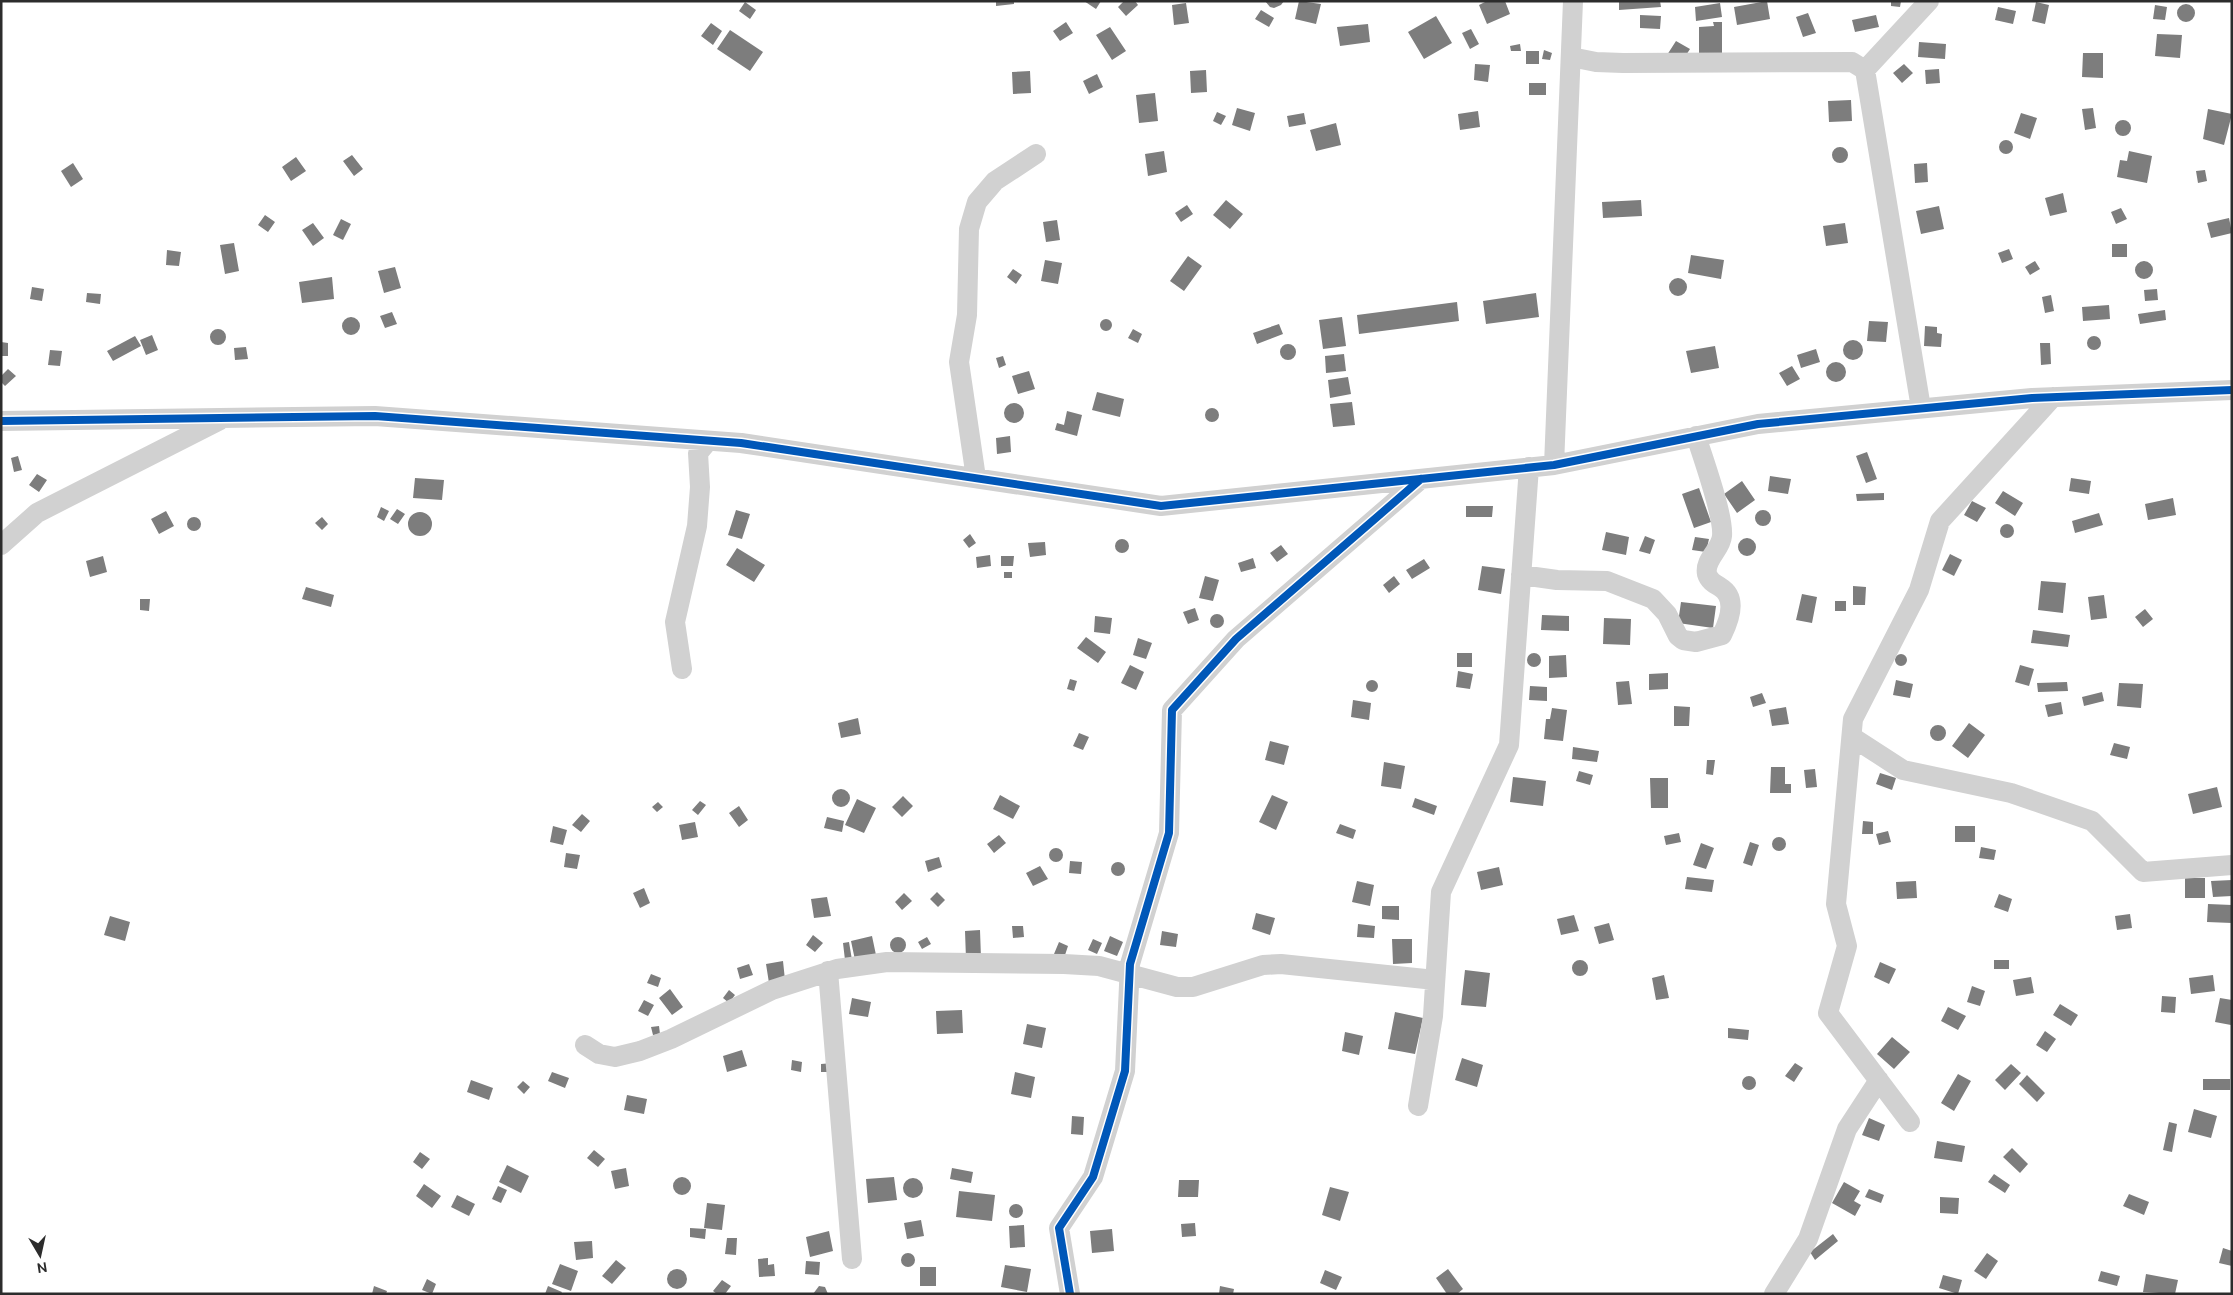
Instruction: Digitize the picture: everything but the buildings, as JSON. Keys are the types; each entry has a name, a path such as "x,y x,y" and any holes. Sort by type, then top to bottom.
{"street":[{"path":"1554,465 1573,1"},
{"path":"1865,70 1929,1"},
{"path":"1571,58 1596,62 1623,63 1852,62 1865,70 1921,408"},
{"path":"976,478 959,362 967,315 969,229 977,202 995,181 1036,154"},
{"path":"1,421 375,416 741,443 1161,506 1554,465 1758,424 2053,397 2232,390"},
{"path":"1910,1122 1828,1013 1847,946 1836,904 1854,719 1919,590 1940,521 2053,397"},
{"path":"1,545 37,513 224,418"},
{"path":"1521,576 1557,580 1607,581 1653,599 1667,614 1678,636 1683,640 1696,642 1722,635 1731,604 1728,594 1713,584 1707,574 1709,562 1720,544 1722,535 1720,517 1696,436"},
{"path":"682,669 675,622 697,526 700,488 698,454 708,441"},
{"path":"1418,1106 1433,1016 1441,892 1509,745 1529,467"},
{"path":"1070,1294 1059,1228 1093,1177 1124,1071 1130,964 1169,833 1172,710 1236,638 1421,479"},
{"path":"1852,737 1903,770 2011,793 2092,821 2143,872 2232,865"},
{"path":"585,1045 599,1054 616,1057 640,1051 671,1039 772,990 828,971 887,962 1099,966 1177,987 1193,986 1263,966 1281,964 1435,980"},
{"path":"828,971 852,1259"},
{"path":"1774,1294 1808,1239 1847,1129 1879,1080"}],"cycle path":[{"path":"1,421 375,416 741,443 1161,506 1554,465 1758,424 2032,398 2232,390"},
{"path":"1070,1294 1059,1228 1093,1177 1125,1071 1130,964 1169,833 1172,710 1236,639 1421,479"}]}
